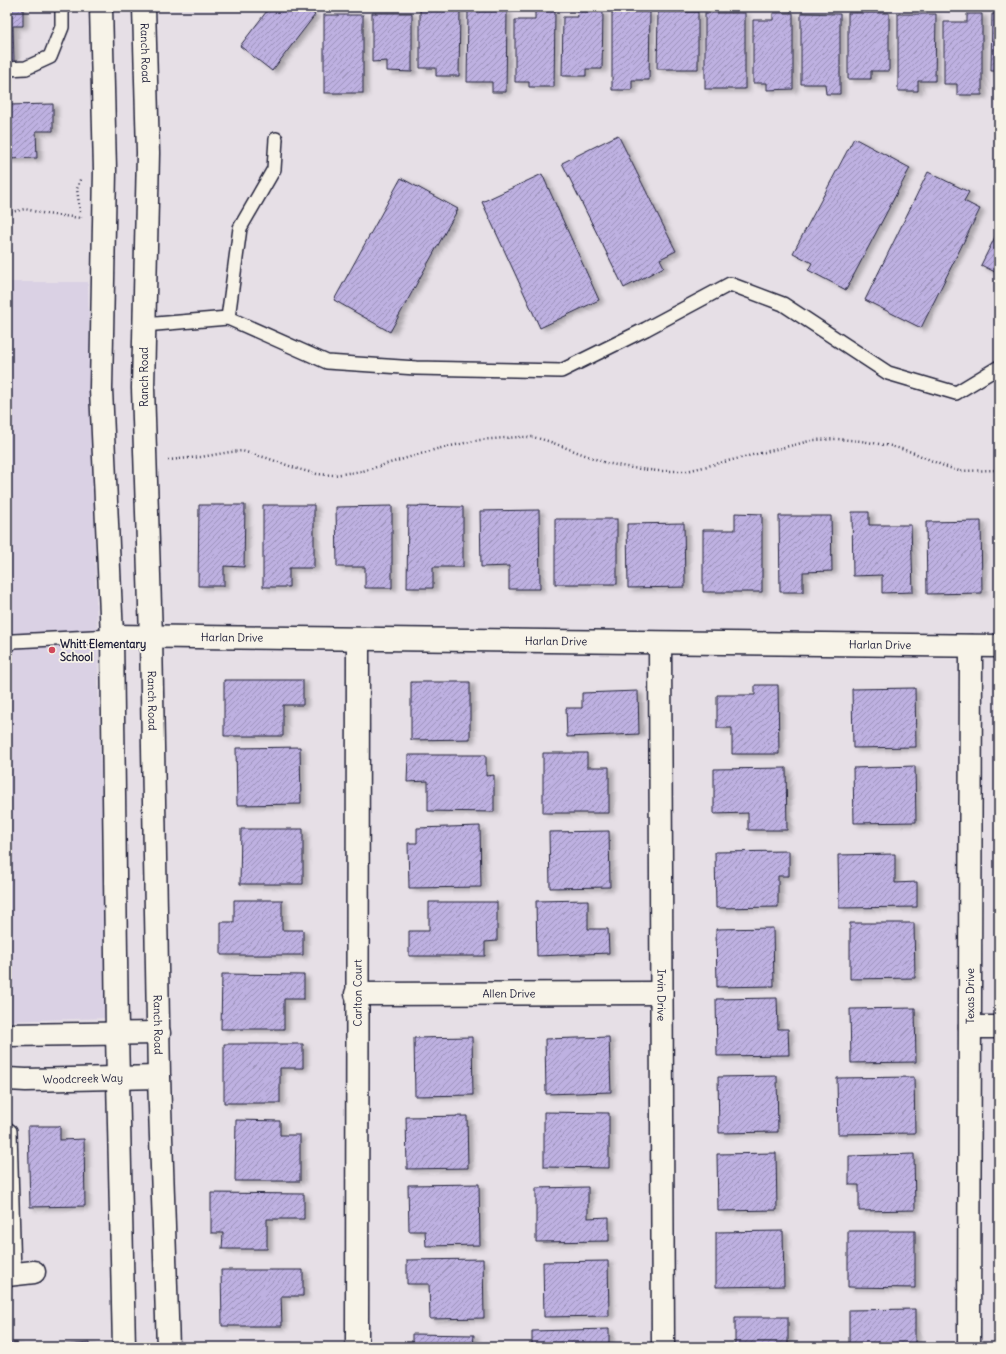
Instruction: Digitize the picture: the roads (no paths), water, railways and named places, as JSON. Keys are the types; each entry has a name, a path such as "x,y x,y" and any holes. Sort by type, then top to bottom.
{"street":[{"path":"101,7 105,170 102,389 112,636 117,1034 124,1347"},
{"name":"Ranch Road","path":"144,7 148,153 143,388 151,637 159,1077 168,1347"},
{"name":"Harlan Drive","path":"112,636 358,640 999,646"},
{"name":"Carlton Court","path":"357,1347 356,994 358,640"},
{"name":"Irvin Drive","path":"660,643 663,1347"},
{"name":"Texas Drive","path":"969,1347 971,646"},
{"name":"Allen Drive","path":"356,994 661,993"},
{"path":"970,1027 999,1027"},
{"path":"7,1035 159,1033"},
{"name":"Woodcreek Way","path":"7,1079 26,1080 159,1077"}],"lane":[{"path":"7,69 26,68 50,57 62,27 62,7"},
{"path":"228,318 240,228 274,169 276,139"},
{"path":"144,324 228,318 327,362 416,368 561,370 646,329 730,284 783,304 888,373 956,392 999,367"},
{"path":"7,646 14,641 112,636"},
{"path":"7,1129 10,1131 18,1274"}],"place":[{"name":"Whitt Elementary School","path":"52,650"}]}
